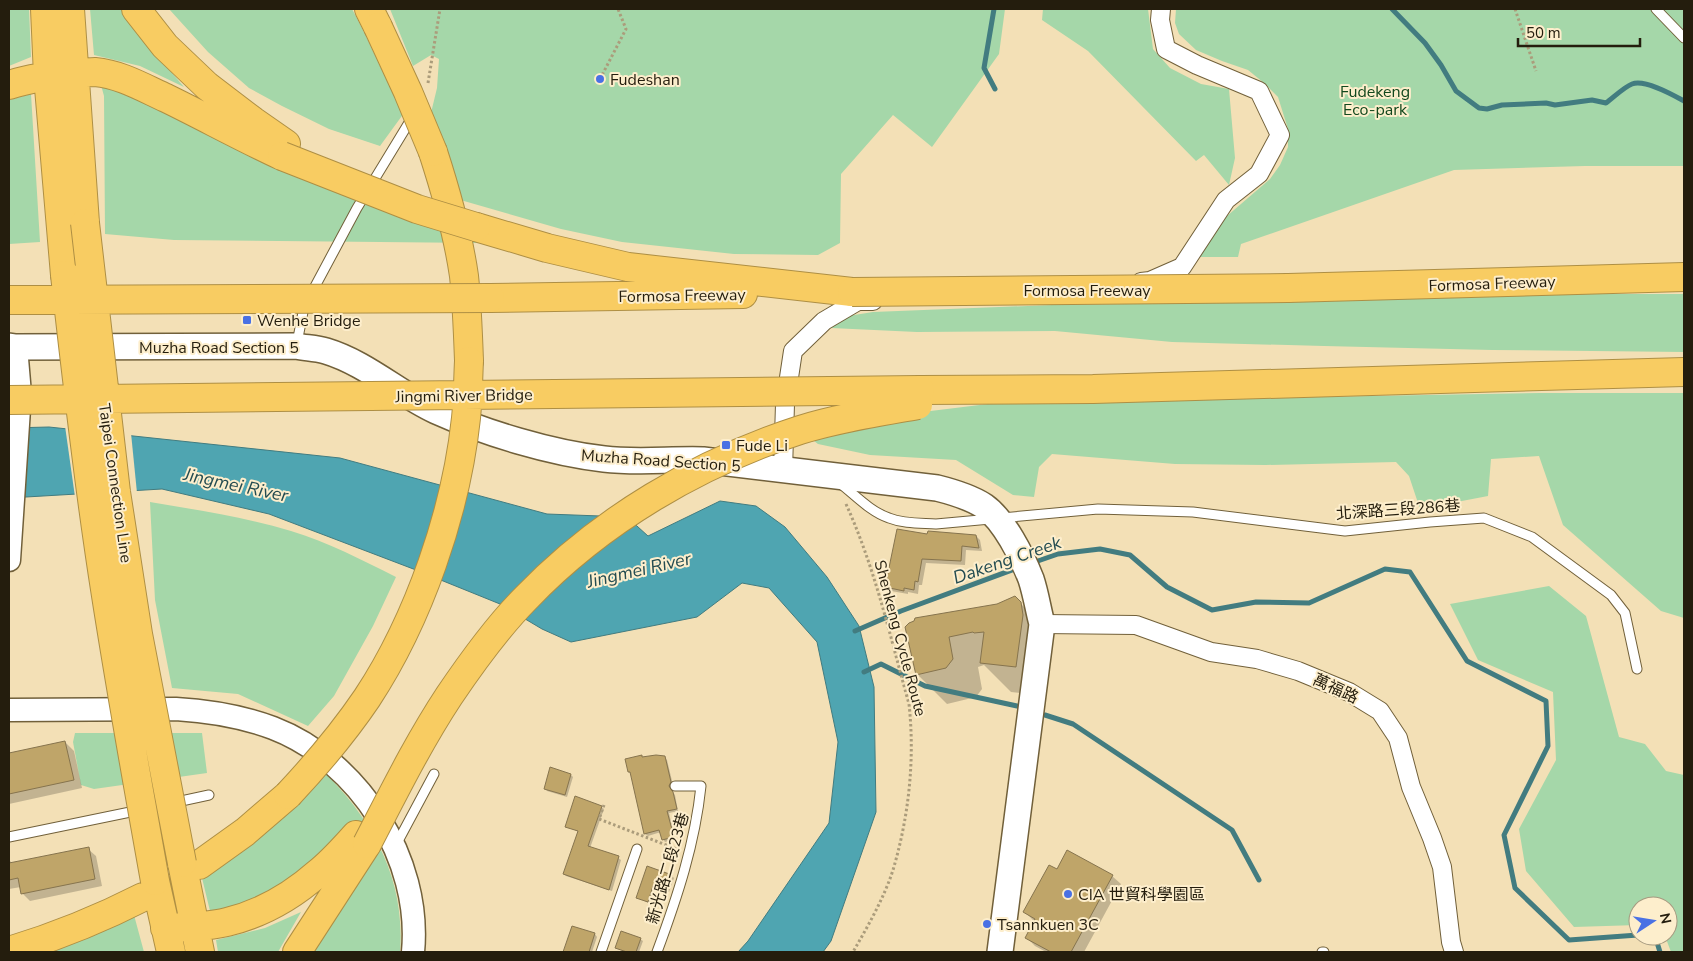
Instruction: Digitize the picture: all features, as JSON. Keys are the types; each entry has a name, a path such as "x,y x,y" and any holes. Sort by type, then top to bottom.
{"highway":[{"name":"Taipei Connection Line","path":"45,9 61,75 85,222 116,492 138,634 191,864 197,939"},
{"name":"Taipei Connection Line","path":"70,9 61,75 65,276 98,543 132,750 149,889 168,940"},
{"path":"136,9 165,46 207,86 253,121 285,150"},
{"path":"191,864 245,832 288,795 310,772 367,697 395,649 418,600 436,552 452,498 466,418 469,361 464,276 445,188 433,152 408,92 373,18"},
{"path":"9,84 25,80 95,72 119,77 210,120 246,140 285,150 372,192 417,209 547,248 628,267 852,292"},
{"name":"Formosa Freeway","path":"9,300 628,297 852,292 1288,288 1684,277"},
{"path":"297,952 361,840 449,696 494,635 525,598 560,565 597,535 649,500 688,477 769,441 919,397 1093,389 1684,372"},
{"name":"Jingmi River Bridge","path":"9,400 919,397"},
{"path":"168,940 197,939 226,923 252,914 287,897 361,840"},
{"path":"9,951 112,914 149,889"}],"main road":[{"name":"Muzha Road Section 5","path":"13,352 296,346 326,351 354,363 434,410 470,425 519,441 570,454 603,459 703,460 937,488 969,498 985,507 996,518 1014,545 1030,578 1042,624"},
{"path":"1000,952 1042,624"}],"street":[{"path":"783,470 785,404 793,351 824,321 858,301 1090,292 1150,281 1182,267 1226,200 1258,174 1280,135 1259,91 1197,65 1166,49 1160,20 1161,9"},
{"path":"9,554 20,394 13,352"},
{"name":"萬福路","path":"1042,624 1136,625 1211,652 1257,659 1298,671 1349,692 1380,711 1398,738 1411,787 1442,867 1450,942 1454,952"},
{"path":"9,710 176,708 203,710 237,716 274,728 304,743 332,763 354,786 376,814 395,847 406,880 413,914 413,952"}],"lane":[{"path":"1656,9 1684,38"},
{"path":"296,346 304,307 357,208 427,93"},
{"name":"北深路三段286巷","path":"833,476 874,511 890,519 910,523 936,524 1098,509 1192,512 1345,531 1484,518 1532,537 1611,595 1625,613 1637,670"},
{"path":"395,847 434,774"},
{"name":"新光路二段23巷","path":"657,952 672,912 698,816 701,786 675,786"},
{"path":"9,837 209,795"},
{"name":"新光路二段23巷","path":"601,952 637,849"}],"path":[{"path":"427,93 440,9"},
{"path":"600,79 626,29 618,9"},
{"path":"1515,9 1536,71"},
{"name":"Shenkeng Cycle Route","path":"833,476 859,534 869,563 909,704 912,726 912,769 904,821 892,871 870,923 853,952"},
{"path":"604,805 599,819 689,853"}],"green space":[{"path":"9,9 29,9 31,57 9,66"},
{"path":"90,9 124,9 144,40 184,87 140,66 94,55"},
{"path":"169,9 352,9 404,113 380,146 329,129 249,88 208,52"},
{"path":"390,9 1005,9 999,54 932,147 893,115 841,174 840,243 818,255 734,254 622,242 561,229 457,199 430,117 437,88 439,59 431,55 413,66"},
{"path":"1043,9 1148,9 1153,49 1170,68 1201,84 1229,89 1235,158 1229,185 1204,155 1196,161 1088,51 1042,20"},
{"name":"Fudekeng Eco-park","path":"1176,9 1684,9 1684,166 1585,166 1454,170 1241,244 1238,257 1197,257 1227,216 1270,179 1280,165 1288,147 1288,129 1278,97 1264,83 1248,70 1196,50 1179,34 1175,23"},
{"path":"101,85 128,89 424,225 480,243 174,240 105,234 104,96"},
{"path":"31,94 40,242 9,244 9,100"},
{"path":"1490,294 1684,294 1684,352 1492,350 1172,342 1055,331 917,332 831,328 848,316 873,312 1052,305 1338,301"},
{"path":"1540,393 1684,393 1684,618 1661,611 1563,525 1539,456 1491,459 1488,496 1420,509 1409,476 1396,462 1266,465 1175,464 1052,454 1039,467 1034,497 1013,495 956,460 870,455 818,444 809,437 906,414 996,403 1108,398 1196,399"},
{"path":"150,502 239,518 305,535 396,577 373,626 334,696 308,726 238,694 172,688 155,600"},
{"path":"1549,586 1586,616 1619,737 1645,744 1666,771 1684,775 1684,952 1671,952 1669,946 1678,946 1678,896 1628,896 1628,925 1574,927 1526,871 1519,829 1556,760 1553,692 1478,660 1450,604"},
{"path":"75,733 202,733 207,773 94,789 81,785 73,742"},
{"path":"321,769 356,808 382,852 391,875 397,900 400,925 400,952 311,952 375,852 321,857 259,900 214,913 210,911 202,878 241,849"},
{"path":"301,912 278,952 218,952 216,940 265,928"},
{"path":"134,915 144,952 41,952"}],"water":[{"name":"Jingmei River","path":"49,427 340,458 547,514 627,517 648,536 720,501 756,506 785,527 827,577 859,626 874,687 876,812 831,941 823,952 738,952 748,941 829,823 838,742 817,642 769,588 742,583 697,617 571,642 542,629 500,604 269,514 162,489 9,498 9,428"}],"pier":[{"path":"65,426 131,433 137,493 75,497"}],"building":[{"path":"897,529 927,534 928,531 976,535 979,548 962,546 961,561 922,559 918,582 915,581 914,590 904,588 904,591 885,587"},
{"path":"1015,596 1021,602 1023,615 1016,667 980,663 984,632 973,632 949,637 953,659 946,668 916,675 905,627 914,621 915,618 997,604"},
{"path":"65,741 74,780 9,794 9,753"},
{"path":"642,755 642,757 665,756 671,782 669,786 673,792 677,809 667,811 674,837 662,840 659,830 644,834 630,772 628,772 625,759"},
{"path":"550,767 571,774 565,795 544,789"},
{"path":"575,796 602,806 588,846 619,856 609,890 563,874 578,831 565,827"},
{"path":"89,847 95,879 21,894 18,878 9,880 9,863"},
{"name":"CIA 世貿科學園區","path":"1067,850 1113,875 1071,952 1051,952 1025,938 1035,919 1023,912 1049,865 1057,869"},
{"path":"647,866 672,875 667,890 653,886 648,902 636,898"},
{"path":"572,926 595,933 589,952 563,952"},
{"path":"621,931 641,938 636,952 627,952 615,948"}],"waterway":[{"path":"994,9 984,68 995,89"},
{"path":"1392,9 1425,43 1441,65 1456,91 1479,108 1487,109 1502,105 1546,103 1555,105 1592,100 1606,103 1632,84 1638,83 1659,88 1684,101"},
{"name":"Dakeng Creek","path":"1032,563 1058,554 1100,549 1130,555 1167,587 1212,610 1256,602 1309,603 1385,569 1410,572 1467,661 1546,701 1548,746 1504,835 1515,888 1569,940 1628,936"},
{"name":"Dakeng Creek","path":"855,631 901,611 1020,567"},
{"path":"864,672 881,664 925,686 1017,706"},
{"path":"1045,715 1073,724 1232,830 1259,880"},
{"name":"Dakeng Creek","path":"1658,946 1660,952"}],"place":[{"name":"Fudeshan","path":"600,79"},
{"name":"Wenhe Bridge","path":"247,320"},
{"name":"Fude Li","path":"726,445"},
{"name":"CIA 世貿科學園區","path":"1068,894"},
{"name":"Tsannkuen 3C","path":"987,924"}]}
